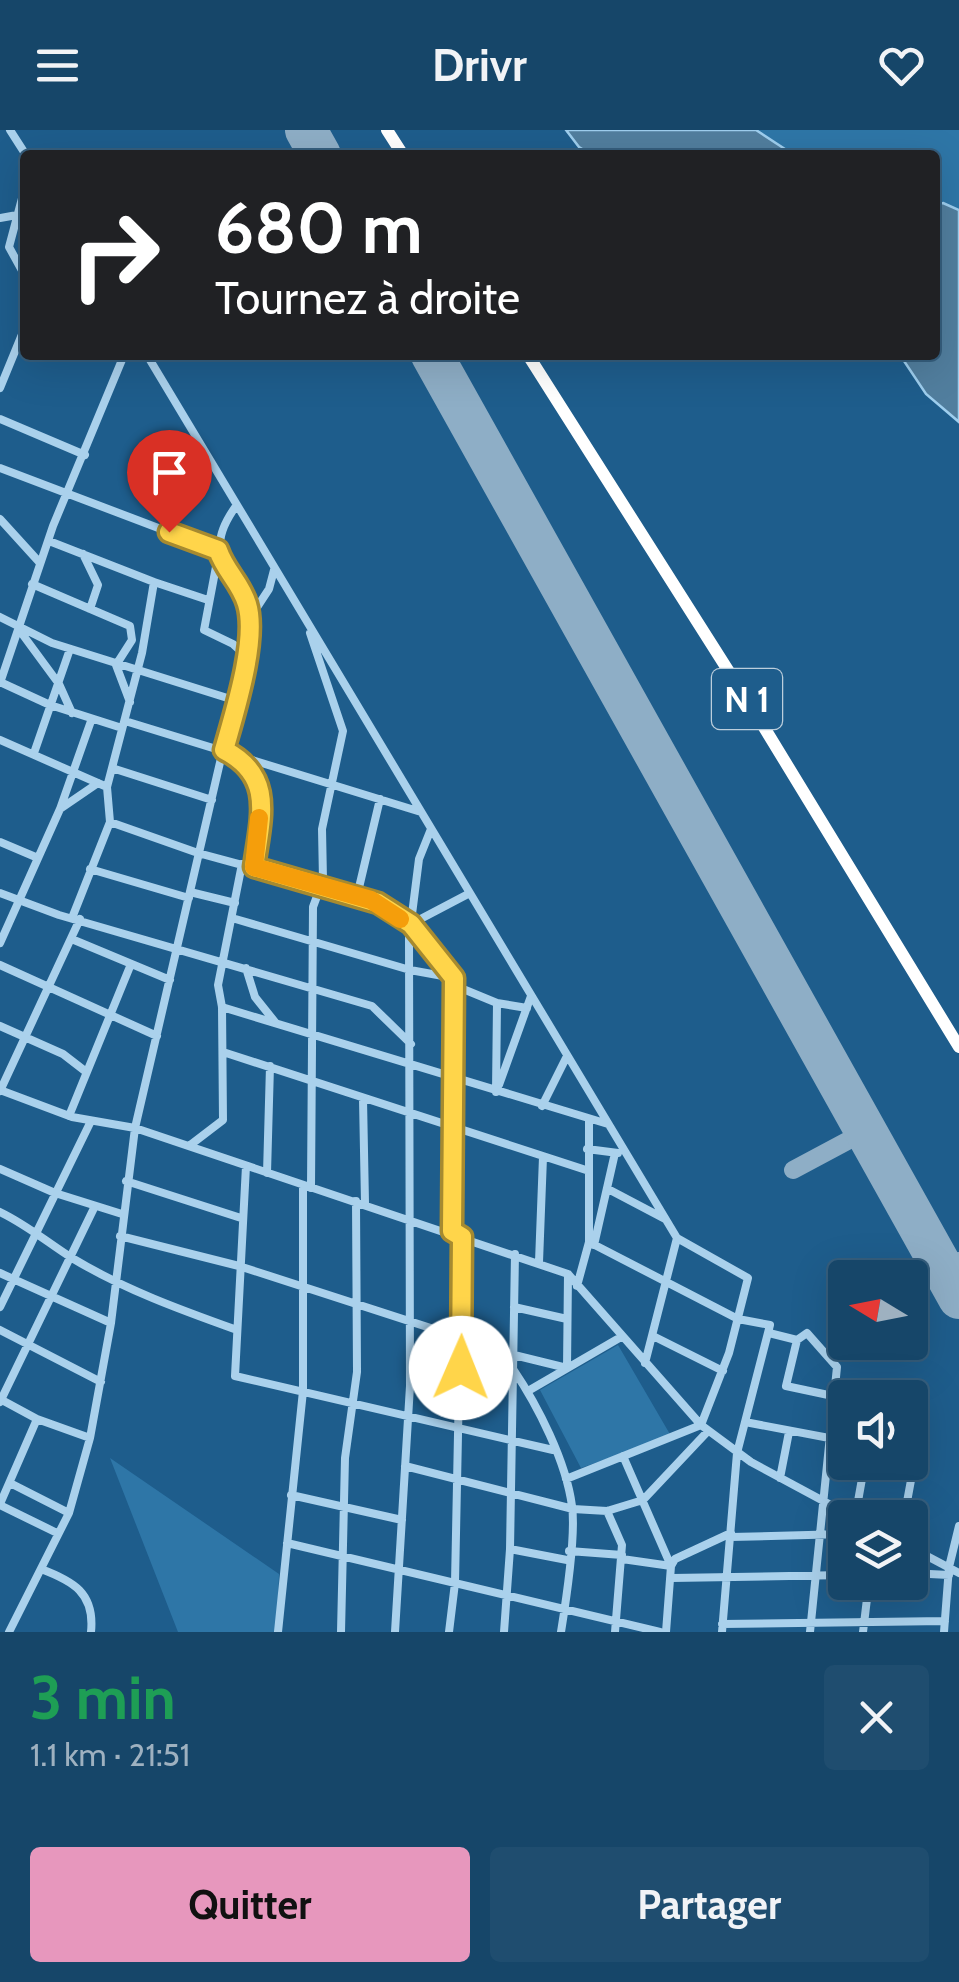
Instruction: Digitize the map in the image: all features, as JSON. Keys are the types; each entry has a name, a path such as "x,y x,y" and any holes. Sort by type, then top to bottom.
{"highway":[{"name":"N 1","path":"531,360 759,719 959,1048"}],"street":[{"path":"18,214 9,247 20,267"},
{"path":"0,388 20,339"},
{"path":"122,360 48,541 0,683 92,721 124,724 224,750 246,762 421,812"},
{"path":"150,360 677,1238 748,1278 704,1428 643,1500 607,1511 573,1509 512,1490 405,1466"},
{"path":"0,419 85,455"},
{"path":"0,468 218,550"},
{"path":"236,506 227,519 218,550 204,630 233,644 245,655"},
{"path":"0,519 40,563"},
{"path":"48,541 208,600"},
{"path":"0,1621 10,1629 69,1513 90,1438 111,1323 135,1128 245,655 250,618 238,578 222,563 218,550"},
{"path":"83,554 98,586 90,610"},
{"path":"250,618 269,589 274,570"},
{"path":"60,809 103,785 112,768 138,670 154,582"},
{"path":"32,584 130,626 132,640"},
{"path":"116,665 149,614"},
{"path":"0,618 20,631 70,649 237,702"},
{"path":"278,1632 303,1391 303,1286 314,1034 312,908 321,889 322,829 342,722 324,681 308,624"},
{"path":"20,631 58,684 72,714"},
{"path":"34,753 70,649"},
{"path":"116,665 130,702"},
{"path":"0,943 60,809 92,721"},
{"path":"0,740 103,785"},
{"path":"246,762 261,789 254,867"},
{"path":"112,768 212,800"},
{"path":"103,785 110,822 90,868 74,940 0,1091 69,1116 135,1128 452,1231 568,1274 704,1428 737,1453 828,1503"},
{"path":"356,896 380,799"},
{"path":"110,822 198,853 378,903 411,924 471,995 527,1008"},
{"path":"396,1632 408,1416 411,924 419,859 431,829"},
{"path":"0,842 38,858"},
{"path":"189,1146 222,1124 222,1007 218,987 242,864"},
{"path":"90,868 235,903"},
{"path":"0,892 76,919 372,1006 410,1044"},
{"path":"411,924 470,893"},
{"path":"232,918 410,970 454,978"},
{"path":"74,940 170,980"},
{"path":"69,1116 131,964"},
{"path":"0,965 157,1036"},
{"path":"246,968 255,997 274,1022"},
{"path":"452,1231 454,978"},
{"path":"496,1092 531,996"},
{"path":"496,1003 496,1092"},
{"path":"222,1007 608,1124"},
{"path":"0,1026 63,1054 85,1071"},
{"path":"223,1052 586,1170"},
{"path":"542,1106 567,1056"},
{"path":"267,1173 270,1066"},
{"path":"342,1632 347,1431 355,1404 362,1099"},
{"path":"0,1307 91,1120"},
{"path":"589,1121 586,1170 591,1243"},
{"path":"587,1150 626,1154"},
{"path":"578,1286 615,1153"},
{"path":"539,1262 543,1157"},
{"path":"246,1166 235,1376 553,1450"},
{"path":"0,1169 55,1193 122,1214"},
{"path":"126,1181 241,1218"},
{"path":"608,1189 665,1218"},
{"path":"90,1438 1,1401 95,1206"},
{"path":"0,1212 36,1229 70,1256 114,1280 237,1330"},
{"path":"120,1236 239,1266 462,1339 567,1368"},
{"path":"449,1632 455,1583 462,1237"},
{"path":"645,1363 677,1238"},
{"path":"591,1243 738,1319 768,1322 769,1333 737,1453 722,1628 811,1621 945,1621"},
{"path":"504,1632 512,1490 515,1254"},
{"path":"0,1273 111,1323"},
{"path":"567,1368 568,1274"},
{"path":"514,1307 567,1319"},
{"path":"0,1330 101,1382"},
{"path":"769,1333 797,1340"},
{"path":"828,1395 786,1386 797,1340 807,1333 836,1364 834,1380"},
{"path":"653,1336 722,1370"},
{"path":"528,1391 621,1337"},
{"path":"513,1368 528,1391 566,1480 573,1509 561,1632"},
{"path":"37,1419 0,1504 57,1533"},
{"path":"745,1422 828,1438"},
{"path":"566,1480 704,1428"},
{"path":"780,1478 789,1432"},
{"path":"810,1632 828,1447"},
{"path":"287,1543 564,1610 616,1627 663,1632 671,1566 623,1456"},
{"path":"10,1483 69,1513"},
{"path":"291,1495 402,1520"},
{"path":"607,1511 622,1557 616,1627"},
{"path":"944,1632 959,1526"},
{"path":"671,1566 675,1558 731,1535 828,1535"},
{"path":"510,1549 622,1557 671,1566"},
{"path":"928,1554 954,1565"},
{"path":"928,1570 954,1565"},
{"path":"41,1569 70,1580 88,1598 91,1632"},
{"path":"672,1578 828,1576"},
{"path":"863,1632 867,1600"}],"shaded area":[{"path":"566,130 756,130 786,150 584,150"},
{"path":"756,130 959,130 959,210 940,204 940,150 786,150"},
{"path":"940,204 959,210 959,422 926,394 903,360 940,360"},
{"path":"618,1345 671,1436 581,1468 540,1390"},
{"path":"110,1458 279,1574 277,1632 178,1632"}],"taxiway":[{"path":"793,1170 866,1131"},
{"path":"944,1270 959,1261"}],"runway":[{"path":"306,130 317,150"},
{"path":"435,360 959,1298"}],"slow traffic":[{"path":"259,818 254,867 371,900 400,919"}],"route":[{"path":"169,532 218,550 222,563 238,578 249,610 237,702 224,750 246,762 260,783 254,867 378,903 411,924 454,978 452,1231 462,1237 461,1368"}]}
